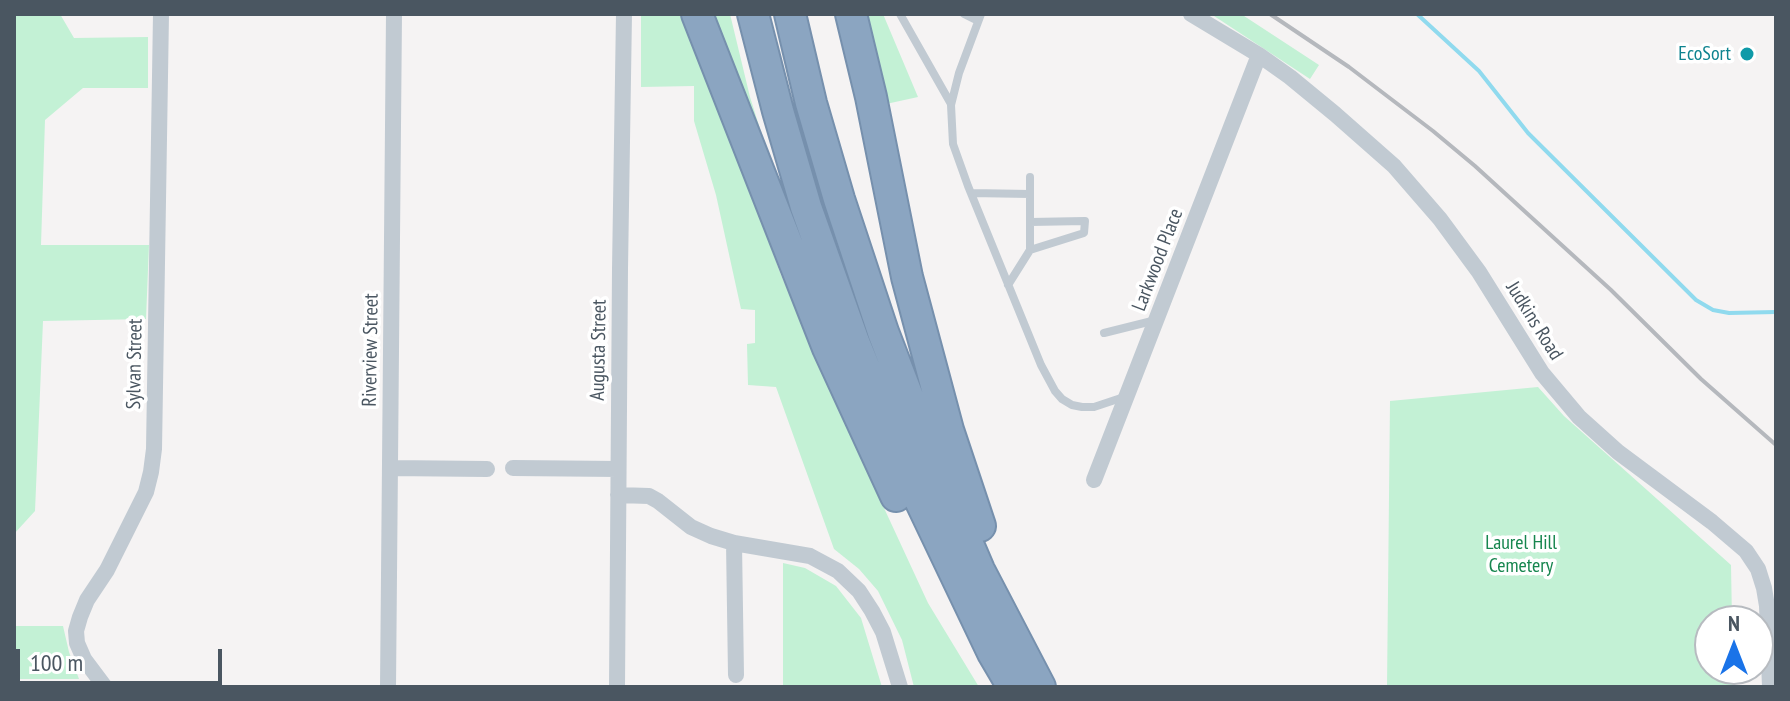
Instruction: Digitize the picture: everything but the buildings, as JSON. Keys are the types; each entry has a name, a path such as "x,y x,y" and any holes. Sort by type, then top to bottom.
{"highway":[{"path":"697,14 828,348 885,473 956,610 993,653 1028,681"},
{"path":"753,14 806,207 854,342 910,479 993,653"},
{"path":"790,14 815,116 883,332 935,467 1028,681"},
{"path":"851,14 907,277 932,373 964,479 1012,607 1028,681"}],"street":[{"name":"Sylvan Street","path":"105,687 84,659 76,631 87,600 107,570 146,492 151,472 154,449 161,14"},
{"name":"Riverview Street","path":"388,687 394,14"},
{"name":"Augusta Street","path":"617,687 624,14"},
{"name":"Judkins Road","path":"1191,14 1259,55 1335,114 1394,166 1440,219 1479,272 1542,373 1579,417 1618,452 1746,551 1758,569 1764,588 1770,687"},
{"name":"Larkwood Place","path":"1094,480 1259,55"},
{"path":"390,468 487,469"},
{"path":"513,468 618,469"},
{"path":"618,495 649,496 691,527 711,536 810,556 838,571 859,591 872,611 883,632 900,687"},
{"path":"734,543 736,675"}],"lane":[{"path":"900,14 951,105"},
{"path":"964,14 979,18 951,105 953,144 1048,381 1062,399 1072,405 1094,407 1127,395"},
{"path":"1008,285 1030,250 1030,177"},
{"path":"971,193 1030,194"},
{"path":"1030,222 1085,221 1084,233 1030,250"},
{"path":"1104,333 1156,320"}],"green space":[{"path":"14,14 60,14 74,38 148,37 148,88 83,88 45,120 41,245 149,245 146,319 43,321 35,511 14,534"},
{"path":"641,14 683,14 781,275 928,603 979,687 914,687 902,640 878,591 859,569 834,549 776,387 748,385 747,344 755,343 755,310 741,309 716,195 694,121 694,86 641,87"},
{"path":"709,14 730,14 750,97 796,243"},
{"path":"864,14 883,14 918,97 886,104"},
{"path":"1211,14 1241,14 1319,65 1310,79"},
{"name":"Laurel Hill Cemetery","path":"1538,387 1564,416 1731,565 1732,605 1694,605 1694,685 1733,687 1387,687 1390,401"},
{"path":"783,563 805,568 836,586 861,618 882,687 783,687"},
{"path":"14,626 63,626 79,679 14,679"}],"waterway":[{"path":"1417,14 1479,71 1528,133 1696,300 1713,310 1729,313 1776,312"}],"railway":[{"path":"1270,14 1349,67 1475,166 1611,290 1701,379 1776,445"}],"place":[{"name":"EcoSort","path":"1747,54"}]}
